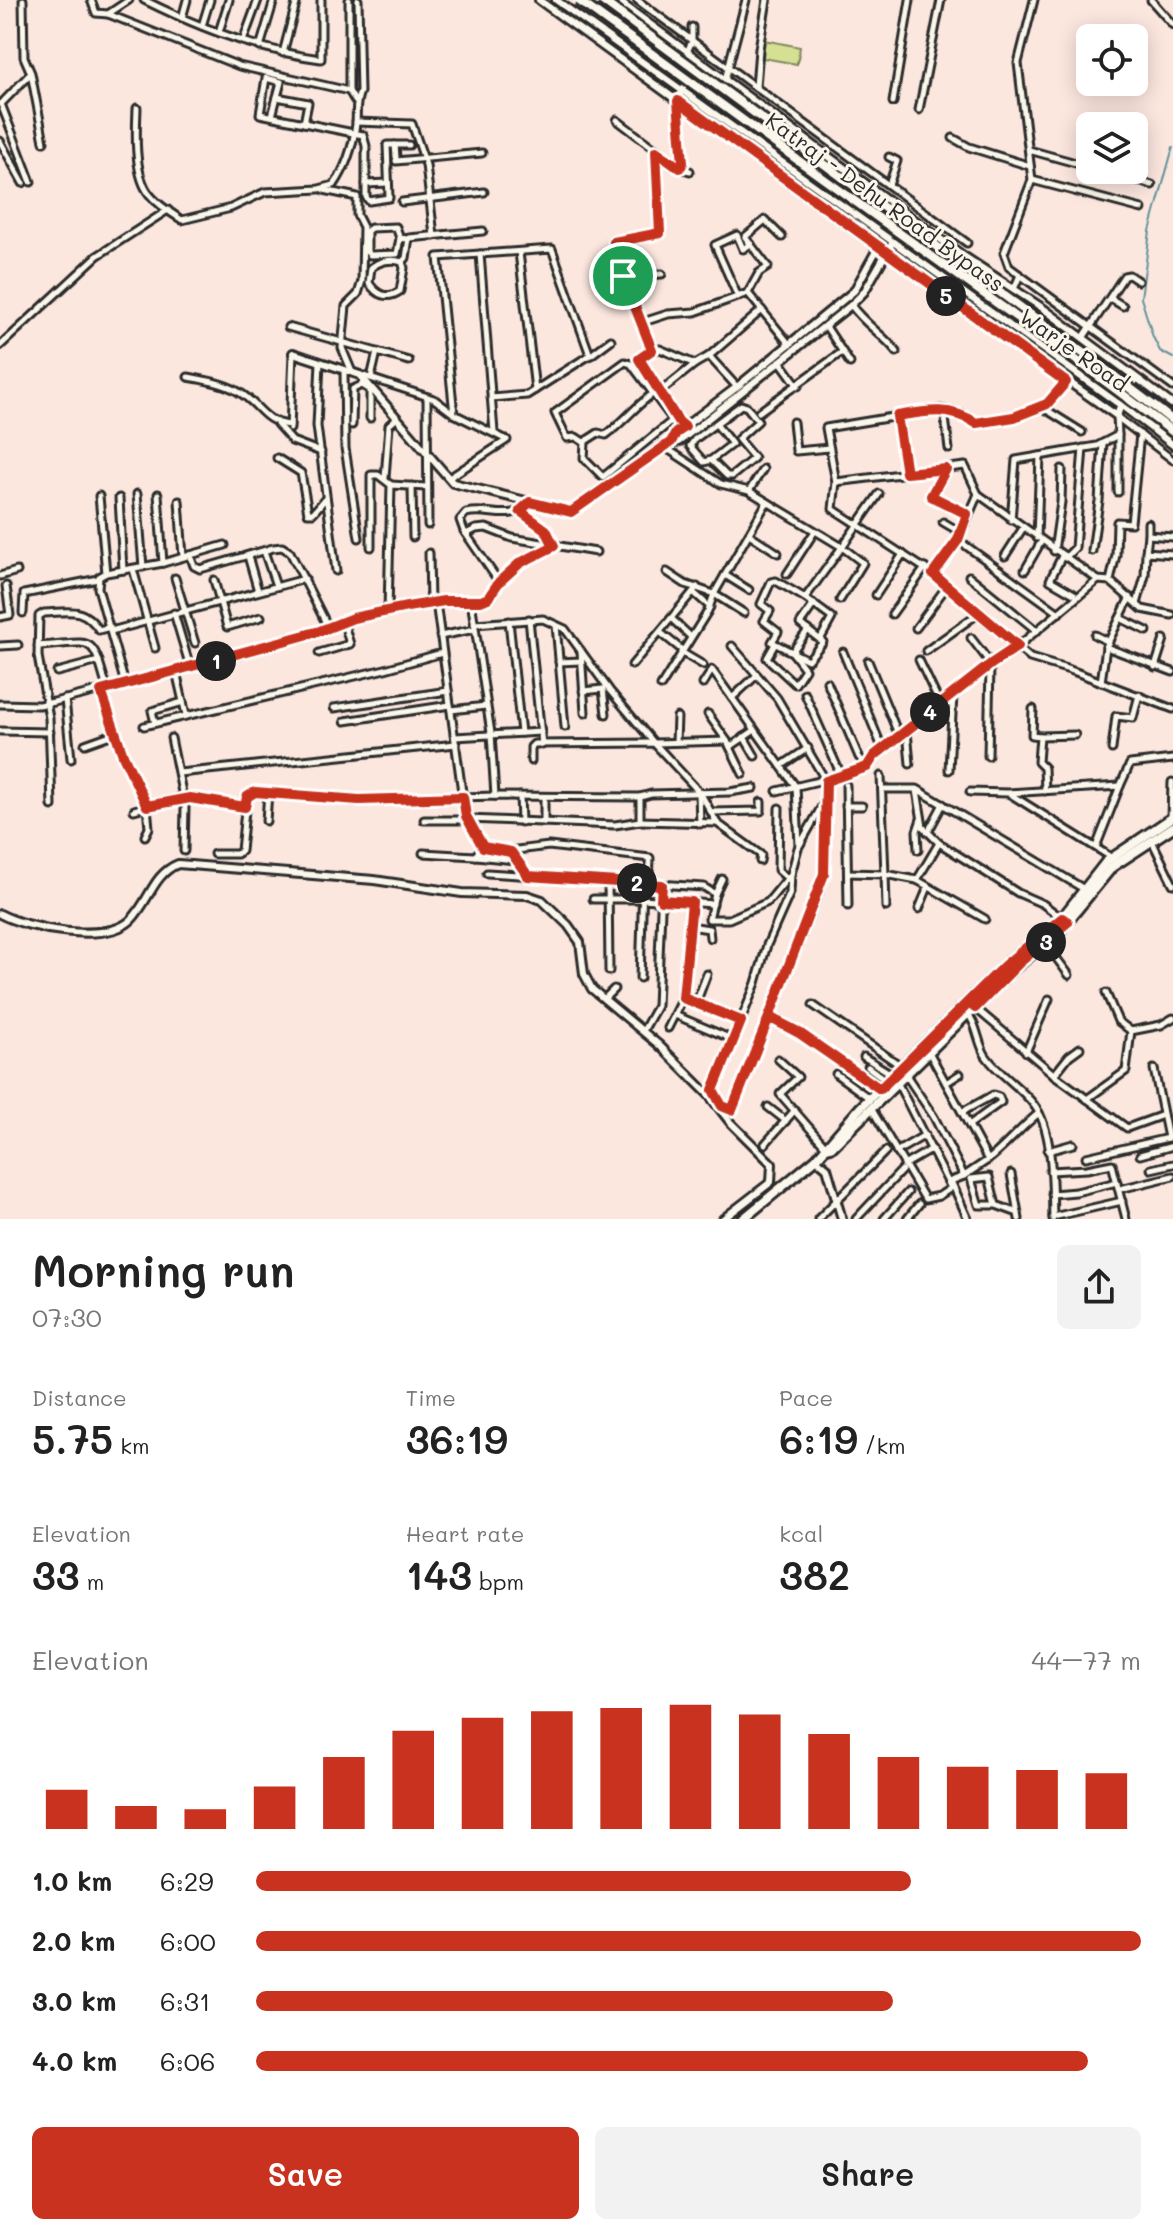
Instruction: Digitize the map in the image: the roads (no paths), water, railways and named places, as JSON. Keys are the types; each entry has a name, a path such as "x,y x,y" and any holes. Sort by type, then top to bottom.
{"main road":[{"name":"Katraj - Dehu Road Bypass","path":"578,0 799,161 1094,367"},
{"name":"Katraj - Dehu Road Bypass","path":"601,0 1094,367 1156,414 1173,432"},
{"name":"Katraj - Dehu Road Bypass","path":"1156,414 1173,421"},
{"path":"905,1071 969,1009 1045,943 1115,859 1151,840 1172,821"},
{"path":"871,1103 880,1089 929,1052 1014,957 1065,920 1084,889 1115,859 1172,821"},
{"path":"743,1219 816,1159 829,1142 893,1080"}],"street":[{"path":"23,0 24,57 31,73 44,142"},
{"path":"91,0 96,13 108,14 239,66 349,91"},
{"path":"108,14 129,0"},
{"path":"144,0 182,19 260,47 321,59 321,0"},
{"path":"182,19 187,0"},
{"path":"202,26 210,0"},
{"path":"219,32 229,0"},
{"path":"243,41 258,0"},
{"path":"260,47 274,0"},
{"path":"283,53 297,0"},
{"path":"349,0 349,91 356,101"},
{"path":"137,108 137,151 144,185 149,194 182,220 231,208 265,192 319,189 334,185 342,174 354,132 356,101 360,92 358,0"},
{"path":"539,0 1066,382 1120,410 1140,434 1173,460"},
{"name":"Warje Road","path":"556,0 1097,388 1120,410 1143,422 1173,445"},
{"name":"Warje Road","path":"617,0 962,255 1083,338 1173,405"},
{"path":"637,0 967,243"},
{"path":"725,80 746,0"},
{"path":"756,87 767,0"},
{"path":"893,102 910,0"},
{"path":"919,110 941,0"},
{"path":"1034,0 1018,63 1032,180 1004,253 1009,267 1173,387"},
{"path":"1151,0 1173,25"},
{"path":"687,52 692,41 692,27"},
{"path":"680,168 683,163 678,101 681,89 699,60"},
{"path":"31,73 0,104 31,182"},
{"path":"272,116 281,82 266,78 260,114 361,133 366,140 366,197 369,201 388,199 386,146 409,145"},
{"path":"277,97 308,103 304,123"},
{"path":"617,120 680,168 690,171"},
{"path":"356,122 412,124 424,158 434,236"},
{"path":"803,136 807,123"},
{"path":"953,138 969,147 1030,166"},
{"path":"0,141 23,183"},
{"path":"395,145 396,159 482,153"},
{"path":"833,158 835,145"},
{"path":"1029,149 1076,163"},
{"path":"652,350 623,276 614,242 660,233 656,151"},
{"path":"889,157 897,161 889,185"},
{"path":"1032,180 1142,209"},
{"path":"366,184 388,183"},
{"path":"1148,184 1152,185"},
{"path":"319,189 357,197 357,215 363,224 362,282 358,294 346,306 343,342 343,353 352,372"},
{"path":"402,202 484,192"},
{"path":"0,346 97,256 168,210"},
{"path":"640,323 668,314 695,312 748,293 759,273 768,267 745,237 765,220 782,237"},
{"path":"396,227 400,238 397,254 370,255 367,252 367,231 371,228 396,227"},
{"path":"400,238 483,231"},
{"path":"738,297 715,245 737,235 743,249 751,244"},
{"path":"671,442 676,433 851,305 884,237"},
{"path":"402,262 406,258 408,239"},
{"path":"364,379 453,483 571,512 663,446 680,441 780,361 857,294 892,243"},
{"path":"454,414 438,257 552,249 590,355"},
{"path":"519,252 535,390"},
{"path":"480,254 494,433"},
{"path":"394,259 402,262 404,268 400,291 393,296 381,296 369,283 371,268 394,259"},
{"path":"623,276 662,274"},
{"path":"1014,289 1020,275"},
{"path":"1083,338 1124,276 1129,275 1138,281"},
{"path":"748,293 792,348"},
{"path":"1110,298 1123,306"},
{"path":"851,305 873,331 882,334 897,352"},
{"path":"584,442 598,433 606,435 626,420 635,405 709,356 762,310"},
{"path":"825,325 850,363"},
{"path":"288,327 409,361"},
{"path":"491,398 527,395 611,340"},
{"path":"657,393 639,359 652,350 660,349 695,364"},
{"path":"352,425 353,389 364,379 377,352"},
{"path":"759,412 842,352"},
{"path":"277,424 290,427 293,353 352,372 364,379 427,397 507,440 448,479"},
{"path":"709,356 737,387"},
{"path":"780,361 798,386"},
{"path":"320,362 317,426 336,571"},
{"path":"584,442 576,437 567,438 555,413 625,362 631,364 685,427"},
{"path":"1097,388 1116,364"},
{"path":"344,370 345,448 359,538"},
{"path":"188,377 239,392 292,441 321,452"},
{"path":"364,379 370,390 370,418"},
{"path":"1118,492 1120,410 1139,381"},
{"path":"1066,382 1047,404 1014,417 976,423 964,415 944,410 826,428 836,482 833,509 933,574 1030,658 1173,709"},
{"path":"1143,422 1160,395"},
{"path":"427,397 428,525"},
{"path":"711,460 727,476 732,476 754,458 738,439 758,421 744,404 716,424 690,445 701,461 711,460 732,444 716,424"},
{"path":"1041,406 1082,432"},
{"path":"944,410 949,449"},
{"path":"897,416 906,473"},
{"path":"385,478 389,425 397,418"},
{"path":"584,442 584,458 603,477 676,420"},
{"path":"793,422 796,451 829,448"},
{"path":"676,433 680,441"},
{"path":"1110,581 1116,555 1117,522 1131,523 1140,434"},
{"path":"1011,520 1016,460 1083,448 1118,435"},
{"path":"1092,551 1103,443"},
{"path":"663,446 721,484 749,491 863,563 840,600"},
{"path":"1074,594 1050,580 1063,557 1075,548 1083,448"},
{"path":"1025,570 1039,540 1040,456"},
{"path":"277,458 301,473 308,513 313,513 326,497"},
{"path":"836,482 965,466 978,494 1054,551 1098,580 1110,581 1142,609 1172,615"},
{"path":"749,491 763,469"},
{"path":"946,469 931,496 967,514"},
{"path":"1054,551 1062,469"},
{"path":"371,547 371,475 385,478 391,485 388,611"},
{"path":"391,485 426,487"},
{"path":"412,486 413,537"},
{"path":"137,494 143,567"},
{"path":"158,494 163,563"},
{"path":"805,598 879,494"},
{"path":"933,574 958,540 978,494"},
{"path":"99,496 106,573"},
{"path":"119,498 123,570"},
{"path":"179,501 183,557"},
{"path":"499,582 460,520 466,513 479,511 502,515 520,511 530,502"},
{"path":"661,686 710,607 714,594 767,502"},
{"path":"520,511 546,530 554,546"},
{"path":"943,522 960,532"},
{"path":"1137,605 1145,576 1148,523"},
{"path":"466,534 486,528 512,538 596,552"},
{"path":"1005,556 1023,528"},
{"path":"787,574 815,531"},
{"path":"749,534 778,553"},
{"path":"1148,535 1173,537"},
{"path":"958,540 1059,613"},
{"path":"23,613 24,594 98,579 106,573 163,563 225,545"},
{"path":"0,704 47,703 104,690 343,621 388,611 433,602 481,601 488,598 499,582 520,563 554,546"},
{"path":"190,555 194,566 200,569 278,547 288,550 328,627"},
{"path":"264,551 276,586"},
{"path":"1146,552 1173,554"},
{"path":"429,553 433,602 467,820 483,847"},
{"path":"876,595 903,554"},
{"path":"248,556 258,591"},
{"path":"892,614 925,568"},
{"path":"133,569 155,648"},
{"path":"0,576 17,571"},
{"path":"667,572 695,590 710,607"},
{"path":"725,575 749,590"},
{"path":"969,576 1037,631"},
{"path":"175,578 195,643"},
{"path":"98,579 125,684"},
{"path":"52,806 50,732 38,646 39,618 44,613 84,613 99,630 110,629 305,579"},
{"path":"214,580 227,627 261,617"},
{"path":"777,791 826,781 867,767 874,756 1018,646 1098,580"},
{"path":"814,604 800,624 821,638 823,643 809,660 772,642 778,632 764,621 770,611 761,604 771,582 776,581 805,598 814,604 832,618 821,638"},
{"path":"0,617 10,615 6,586"},
{"path":"916,628 947,586"},
{"path":"695,590 714,594 744,613"},
{"path":"632,665 695,590"},
{"path":"0,598 8,597"},
{"path":"1101,682 1107,644 1130,597"},
{"path":"471,601 491,733 495,796"},
{"path":"174,613 190,667"},
{"path":"926,651 979,613"},
{"path":"1120,618 1147,631"},
{"path":"529,619 542,745"},
{"path":"440,636 474,626 509,621 543,619 556,624 574,638 610,691 700,794 717,823 761,855 760,861"},
{"path":"672,619 691,637"},
{"path":"319,653 350,644 343,621"},
{"path":"509,621 521,733"},
{"path":"556,624 565,727"},
{"path":"792,652 808,630"},
{"path":"661,633 703,665"},
{"path":"1095,635 1155,667 1173,672"},
{"path":"971,638 990,665 988,756"},
{"path":"1155,667 1164,639"},
{"path":"38,646 86,642 97,653 116,733 147,806 149,826 145,836"},
{"path":"775,644 767,658 795,684 805,672 805,667 792,652"},
{"path":"0,646 18,645"},
{"path":"732,646 777,698 826,781 824,874 732,1110 722,1106 713,1090 767,945 790,893 789,876"},
{"path":"581,650 585,713"},
{"path":"843,652 883,750"},
{"path":"144,726 442,653"},
{"path":"919,660 940,704"},
{"path":"57,672 99,661"},
{"path":"559,662 581,661"},
{"path":"868,661 899,736"},
{"path":"703,684 712,670 796,787 799,845"},
{"path":"176,671 186,715"},
{"path":"732,698 757,675"},
{"path":"827,682 859,757 867,767"},
{"path":"583,691 603,689 606,714"},
{"path":"334,708 448,691"},
{"path":"805,694 841,775"},
{"path":"949,770 953,694"},
{"path":"1112,749 1116,716 1133,718 1139,695"},
{"path":"65,699 71,759"},
{"path":"155,723 152,711 183,702"},
{"path":"345,721 451,707 486,706"},
{"path":"1033,709 1032,735 1075,735"},
{"path":"708,714 743,774"},
{"path":"676,742 677,717"},
{"path":"531,761 531,747 542,745 728,744 755,730"},
{"path":"0,731 50,732"},
{"path":"907,731 910,764"},
{"path":"455,737 541,732"},
{"path":"85,744 116,733"},
{"path":"1040,736 1038,762 1044,768 1045,791"},
{"path":"744,737 755,756"},
{"path":"171,738 184,799 184,851"},
{"path":"179,773 456,744"},
{"path":"781,766 808,748"},
{"path":"1096,847 1130,764 1173,759"},
{"path":"881,776 886,907"},
{"path":"1172,782 1172,821"},
{"path":"846,785 848,906"},
{"path":"970,792 1008,793 1120,786"},
{"path":"214,854 237,854 241,851 245,807 247,797 252,793 359,800 495,796 640,797 754,788"},
{"path":"882,789 917,789 1084,889"},
{"path":"917,789 923,827 939,843 1065,920"},
{"path":"266,821 268,792"},
{"path":"1008,793 1115,859"},
{"path":"700,794 700,824"},
{"path":"520,796 521,822"},
{"path":"544,797 544,822"},
{"path":"640,797 640,821"},
{"path":"722,879 709,919 729,919 768,902 789,876 799,845 826,798"},
{"path":"134,810 184,799 245,807"},
{"path":"711,812 761,811 761,802"},
{"path":"928,832 943,804"},
{"path":"846,806 862,806"},
{"path":"779,808 778,870 789,876"},
{"path":"918,850 917,831 921,818"},
{"path":"424,820 615,825 640,821 717,823"},
{"path":"1151,840 1173,884"},
{"path":"917,880 939,843"},
{"path":"483,847 509,851 549,846 650,858 642,899 640,978"},
{"path":"475,856 483,847"},
{"path":"509,851 528,876"},
{"path":"423,853 515,860"},
{"path":"0,914 14,922 35,926 91,933 111,930 132,920 154,884 170,867 178,864 374,880 462,893 527,895 542,900 568,925 580,942 585,977 592,989 643,1031 709,1095 730,1122 772,1164 771,1182 723,1219"},
{"path":"487,873 704,887 715,894"},
{"path":"848,873 885,874 917,880 985,919"},
{"path":"608,881 609,971"},
{"path":"643,1031 657,1006 661,973 662,885"},
{"path":"919,909 928,887"},
{"path":"593,899 713,904"},
{"path":"668,1028 683,998 692,902"},
{"path":"690,926 709,929 710,938"},
{"path":"1045,943 1069,975"},
{"path":"696,1003 707,974"},
{"path":"604,999 614,989"},
{"path":"1106,993 1118,1021 1131,1031 1161,1025 1173,1018"},
{"path":"683,998 741,1021"},
{"path":"1026,1052 1049,999"},
{"path":"813,1005 905,1071 934,1117 964,1176"},
{"path":"969,1009 1127,1128 1163,1115"},
{"path":"969,1009 986,1056 1033,1103 1039,1113 1046,1131 1053,1218 1122,1201"},
{"path":"675,1015 734,1040"},
{"path":"769,1017 796,1031 880,1089"},
{"path":"1087,1099 1126,1071 1131,1031"},
{"path":"1054,1075 1080,1048"},
{"path":"929,1052 988,1160"},
{"path":"836,1074 871,1103 903,1168 925,1199 939,1196 952,1185 893,1080 864,1057"},
{"path":"778,1059 798,1077 780,1094 827,1148"},
{"path":"868,1067 893,1080"},
{"path":"1140,1155 1171,1146 1154,1069"},
{"path":"946,1083 960,1074"},
{"path":"962,1112 993,1095 999,1097 1001,1102 969,1125"},
{"path":"768,1107 786,1121"},
{"path":"765,1144 795,1110"},
{"path":"968,1219 951,1181 988,1160 1039,1113"},
{"path":"896,1152 925,1135"},
{"path":"1086,1157 1170,1137"},
{"path":"1048,1151 1073,1144"},
{"path":"856,1219 903,1168 932,1149"},
{"path":"818,1219 886,1151"},
{"path":"816,1159 827,1168 842,1219"},
{"path":"1050,1171 1112,1164 1126,1219"},
{"path":"1151,1169 1173,1164"},
{"path":"1011,1174 1018,1216"},
{"path":"1120,1189 1173,1176"},
{"path":"996,1205 989,1177 971,1179 979,1205 996,1205 1018,1216"},
{"path":"1052,1194 1117,1182"},
{"path":"884,1219 908,1192"},
{"path":"907,1219 919,1204"}],"waterway":[{"path":"1173,147 1150,231 1141,298 1160,351 1173,358"}]}
